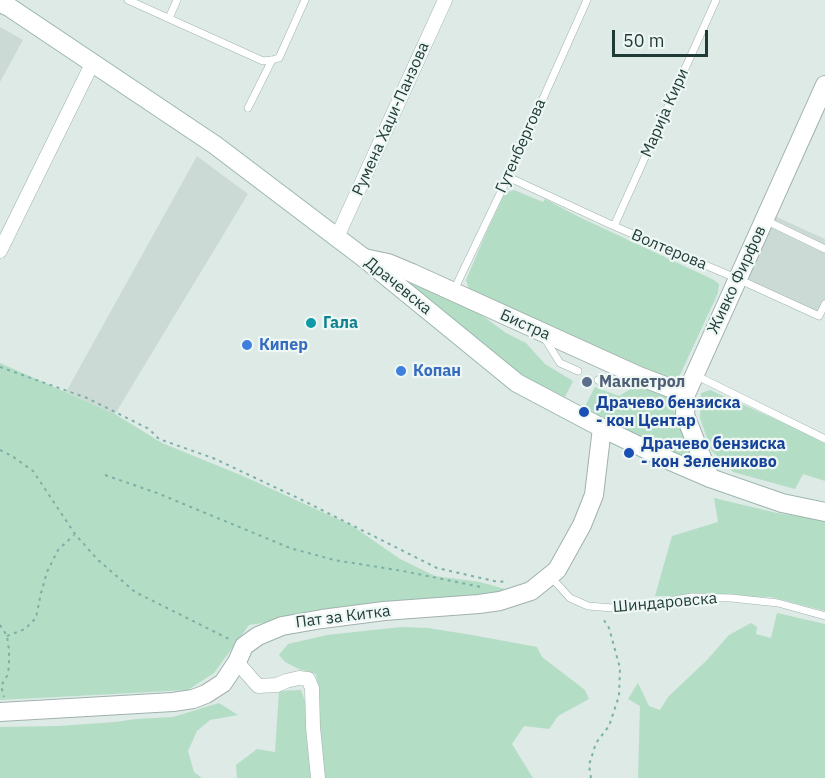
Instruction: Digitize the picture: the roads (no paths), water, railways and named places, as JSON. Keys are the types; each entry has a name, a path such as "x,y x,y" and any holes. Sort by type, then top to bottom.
{"street":[{"name":"Румена Хаџи-Панзова","path":"337,237 445,0"},
{"name":"Драчевска","path":"8,4 92,64 215,145 364,258 517,383 602,428 710,478 782,503 825,512"},
{"path":"0,251 92,64"},
{"name":"Живко Фирфов","path":"686,394 825,85"},
{"name":"Бистра","path":"364,258 388,263 412,273 639,376 686,394"},
{"path":"686,394 686,415 710,478"},
{"name":"Пат за Китка","path":"4,712 193,699 223,683 241,654 258,636 282,626 384,611 500,601 531,591 557,570 582,525 594,495 602,428"},
{"path":"241,654 258,686 277,685 299,678 308,679 312,688 318,778"}],"lane":[{"path":"128,0 263,61 276,59"},
{"path":"169,18 177,0"},
{"path":"248,108 276,59 305,0"},
{"name":"Гутенбергова","path":"453,292 508,177 587,0"},
{"name":"Марија Кири","path":"614,226 716,0"},
{"name":"Волтерова","path":"508,177 822,318 825,304"},
{"path":"765,220 825,249"},
{"path":"541,332 560,363 578,371"},
{"path":"695,375 825,439"},
{"path":"598,380 603,382 639,376"},
{"name":"Шиндаровска","path":"545,580 570,598 588,606 622,608 692,597 731,598 778,603 825,616"}],"place":[{"name":"Гала","path":"311,323"},
{"name":"Кипер","path":"247,345"},
{"name":"Копан","path":"401,371"},
{"name":"Макпетрол","path":"587,382"},
{"name":"Драчево бензиска - кон Центар","path":"584,412"},
{"name":"Драчево бензиска - кон Зелениково","path":"629,453"}]}
